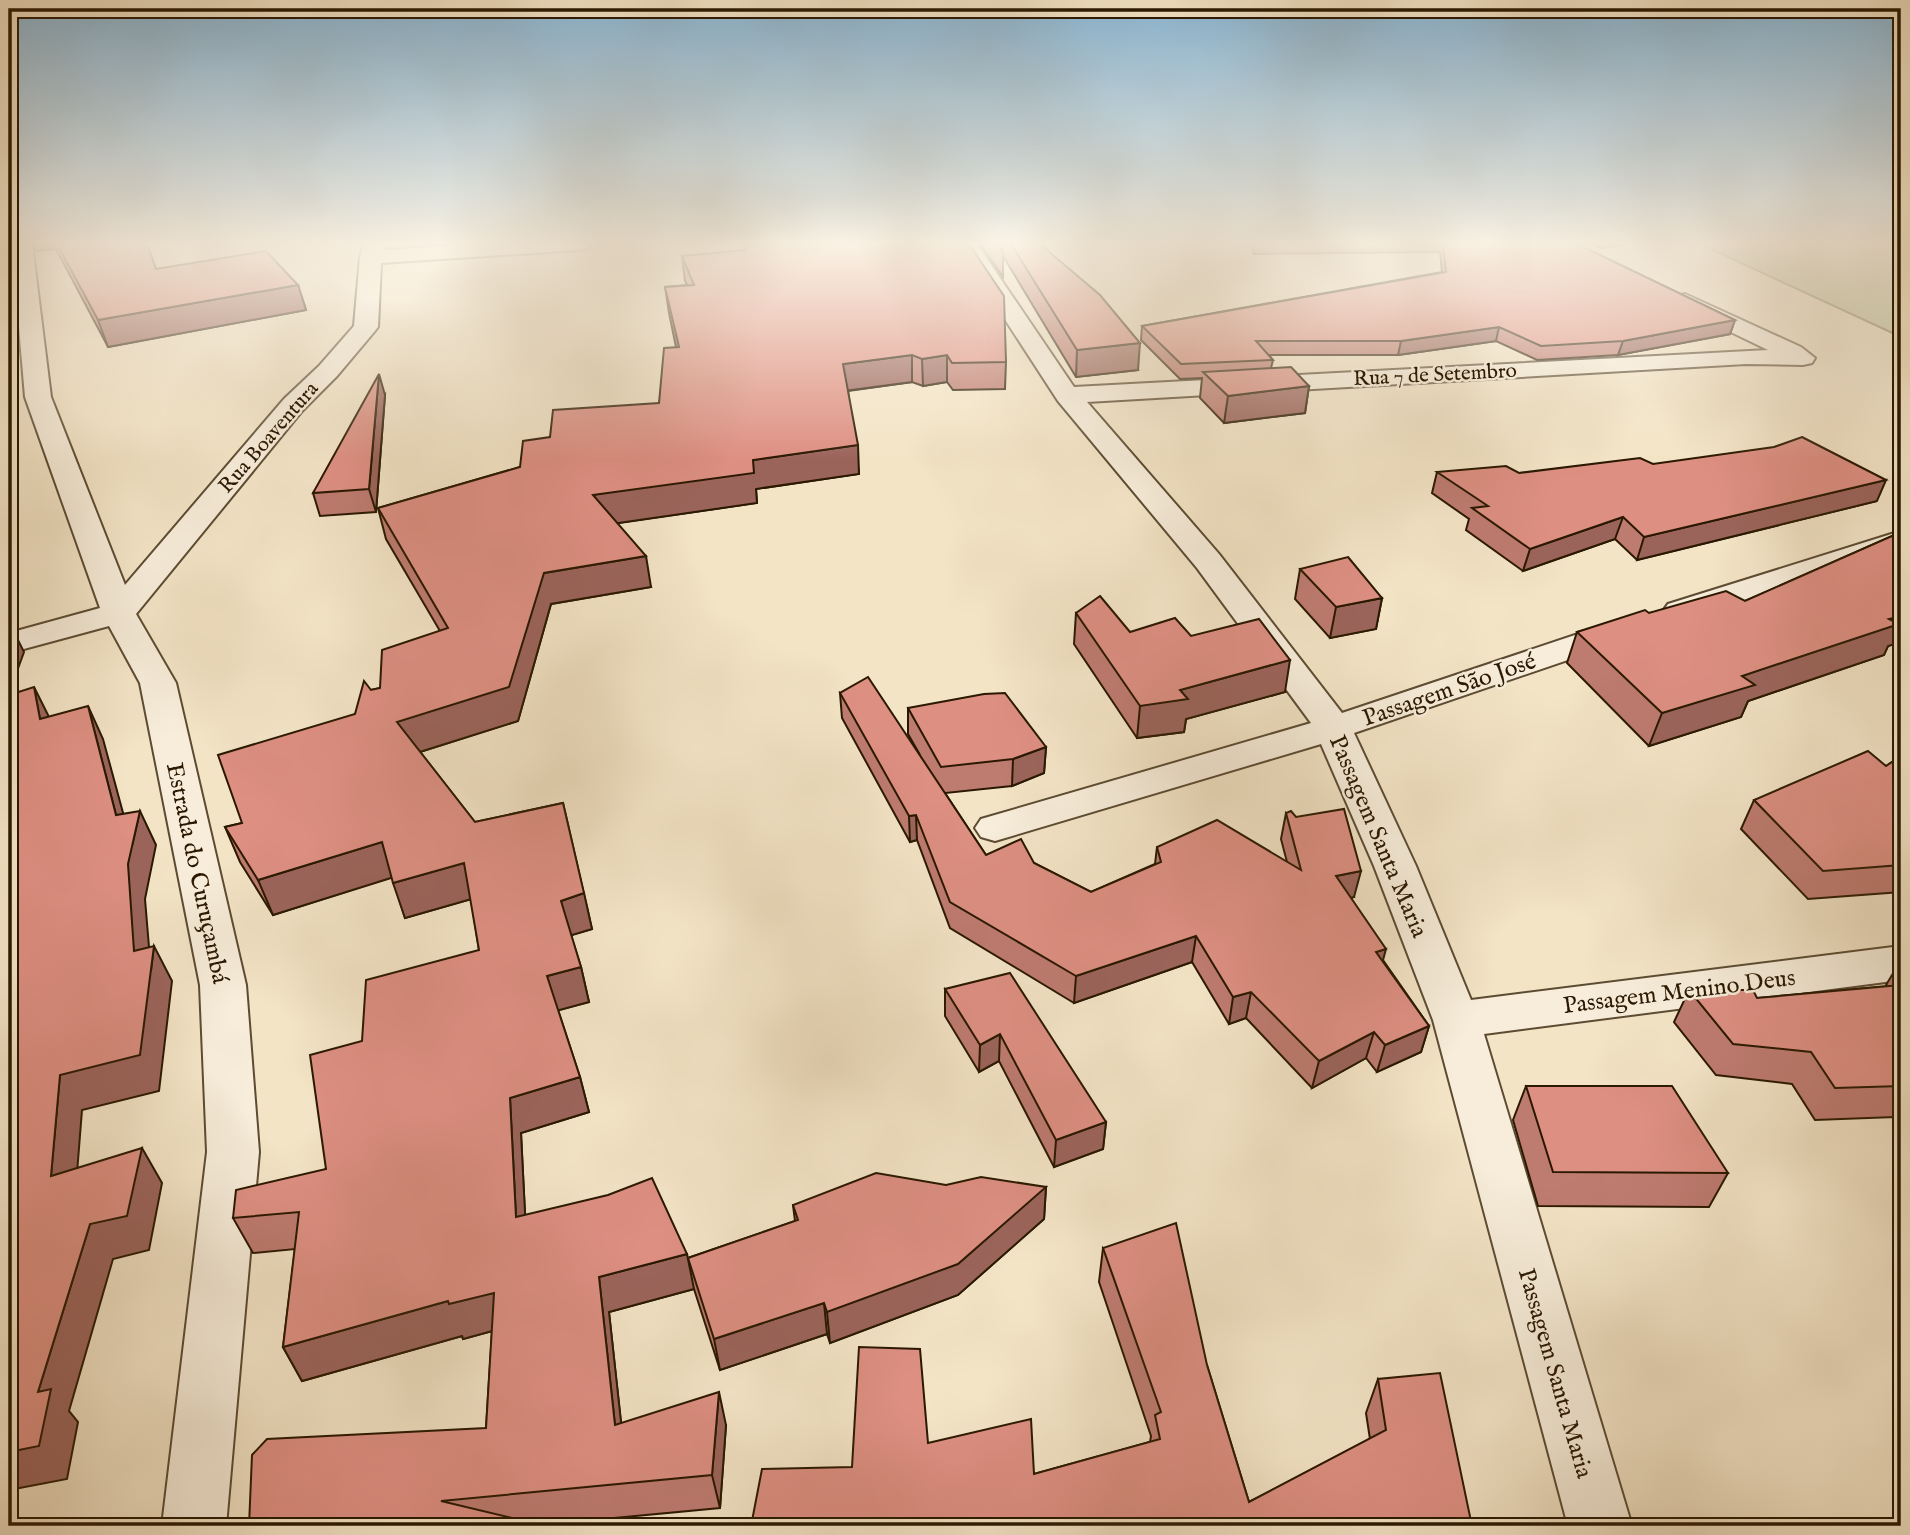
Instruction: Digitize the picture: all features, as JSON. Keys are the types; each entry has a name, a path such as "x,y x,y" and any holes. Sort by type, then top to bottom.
{"street":[{"name":"Estrada do Curuçambá","path":"25,316 28,399 119,613 158,683 223,985 233,1152 194,1526"},
{"name":"Rua Boaventura","path":"119,613 293,405 366,327 367,316"},
{"name":"Passagem Santa Maria","path":"1014,316 1067,395 1208,561 1318,704 1333,728 1395,866 1457,1020 1600,1526"},
{"name":"Rua 7 de Setembro","path":"1067,395 1746,357 1803,358 1716,316"},
{"name":"Passagem São José","path":"995,828 1333,728 1730,594 1901,540"},
{"path":"9,643 119,613"},
{"name":"Passagem Menino Deus","path":"1457,1020 1901,963"}],"green space":[{"path":"1855,316 1901,316 1901,337"}],"building":[{"path":"96,316 123,316 98,320"},
{"path":"672,316 1005,316 1006,362 952,363 947,355 922,359 912,355 843,364 858,445 753,460 754,473 593,495 646,556 544,573 509,687 397,722 475,822 563,803 584,893 561,901 581,967 547,976 580,1077 510,1098 516,1217 608,1195 652,1178 687,1254 599,1277 615,1425 719,1392 712,1475 441,1501 546,1526 249,1526 252,1455 267,1439 486,1428 494,1293 449,1304 448,1301 283,1347 299,1212 233,1218 236,1190 326,1169 310,1055 362,1041 366,980 479,950 464,863 393,883 382,842 258,880 225,827 242,823 218,755 355,714 364,681 371,690 380,688 382,650 448,628 378,508 520,467 523,441 550,437 553,410 659,403 664,348 679,347"},
{"path":"1056,316 1117,316 1140,343 1077,350"},
{"path":"1200,316 1726,316 1735,320 1623,341 1541,346 1499,327 1401,341 1256,341 1273,360 1181,364 1142,326"},
{"path":"1291,367 1309,386 1228,396 1203,372"},
{"path":"379,374 369,489 313,493"},
{"path":"1802,437 1886,480 1644,537 1623,517 1530,549 1472,508 1488,506 1437,472 1506,466 1519,473 1640,458 1653,464 1774,447"},
{"path":"1901,532 1901,616 1889,619 1899,624 1742,676 1755,685 1662,713 1577,632 1645,610 1649,613 1726,591 1745,601"},
{"path":"1348,557 1382,598 1336,607 1300,569"},
{"path":"1100,596 1130,632 1175,618 1191,636 1259,619 1290,660 1180,690 1188,699 1140,706 1076,613"},
{"path":"868,677 986,855 1021,839 1034,863 1091,892 1161,862 1157,847 1217,820 1301,870 1286,813 1291,811 1296,817 1344,809 1361,871 1336,876 1386,949 1376,952 1429,1026 1385,1045 1374,1032 1319,1061 1251,992 1233,997 1196,936 1076,976 950,902 916,815 909,816 840,693"},
{"path":"34,687 40,719 88,706 116,815 140,811 128,864 134,951 154,946 140,1055 60,1075 51,1176 142,1148 127,1216 90,1224 38,1392 51,1389 39,1446 9,1452 9,695"},
{"path":"1005,693 1046,747 1013,759 941,767 908,708 984,694"},
{"path":"1868,751 1886,766 1901,756 1901,865 1823,871 1754,800"},
{"path":"1010,973 1106,1122 1056,1140 1000,1034 980,1045 945,989"},
{"path":"1901,985 1901,1086 1835,1088 1811,1052 1733,1044 1689,990 1753,990 1757,998"},
{"path":"1526,1086 1672,1086 1728,1173 1553,1172"},
{"path":"876,1173 946,1185 981,1177 1046,1187 958,1264 827,1312 824,1303 714,1339 688,1258 798,1220 793,1205"},
{"path":"1176,1223 1207,1365 1249,1502 1386,1430 1378,1379 1440,1373 1472,1526 751,1526 762,1469 852,1467 859,1347 920,1349 928,1443 1031,1419 1034,1474 1160,1439 1155,1415 1161,1412 1103,1248"}]}
